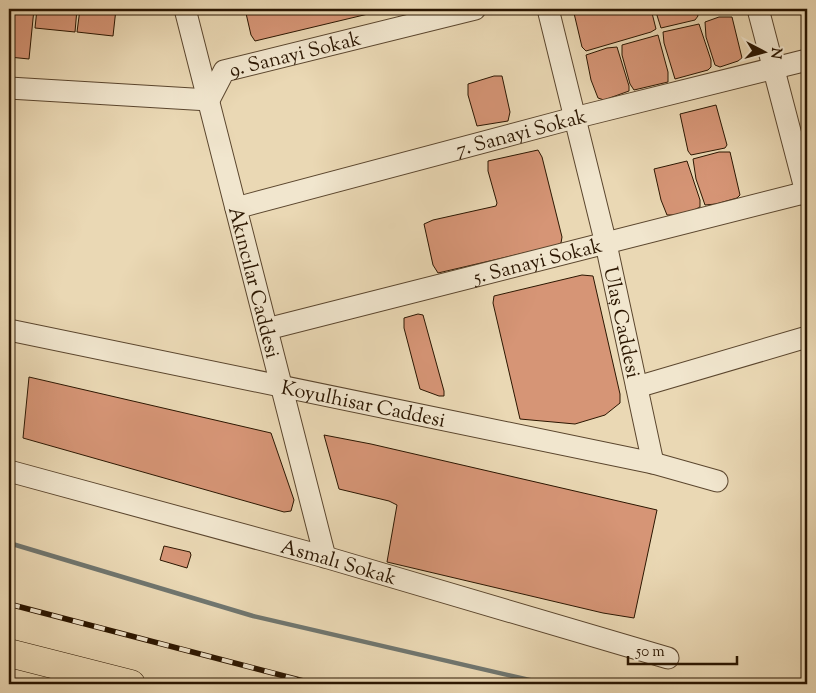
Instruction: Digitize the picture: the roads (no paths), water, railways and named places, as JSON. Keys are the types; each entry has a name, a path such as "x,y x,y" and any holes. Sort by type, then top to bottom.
{"highway":[{"path":"9,653 131,684"}],"street":[{"name":"Akıncılar Caddesi","path":"185,9 325,557"},
{"name":"9. Sanayi Sokak","path":"208,100 224,71 475,9"},
{"name":"Ulaş Caddesi","path":"548,9 606,244 653,463"},
{"path":"758,9 807,193"},
{"name":"7. Sanayi Sokak","path":"236,208 574,118 807,60"},
{"path":"9,88 208,100"},
{"name":"5. Sanayi Sokak","path":"268,328 807,193"},
{"name":"Koyulhisar Caddesi","path":"9,330 653,463 717,481"},
{"path":"637,387 807,337"},
{"name":"Asmalı Sokak","path":"9,471 325,557 668,658"}],"waterway":[{"path":"9,543 253,616 547,684"}],"railway":[{"path":"9,604 315,684"}]}
